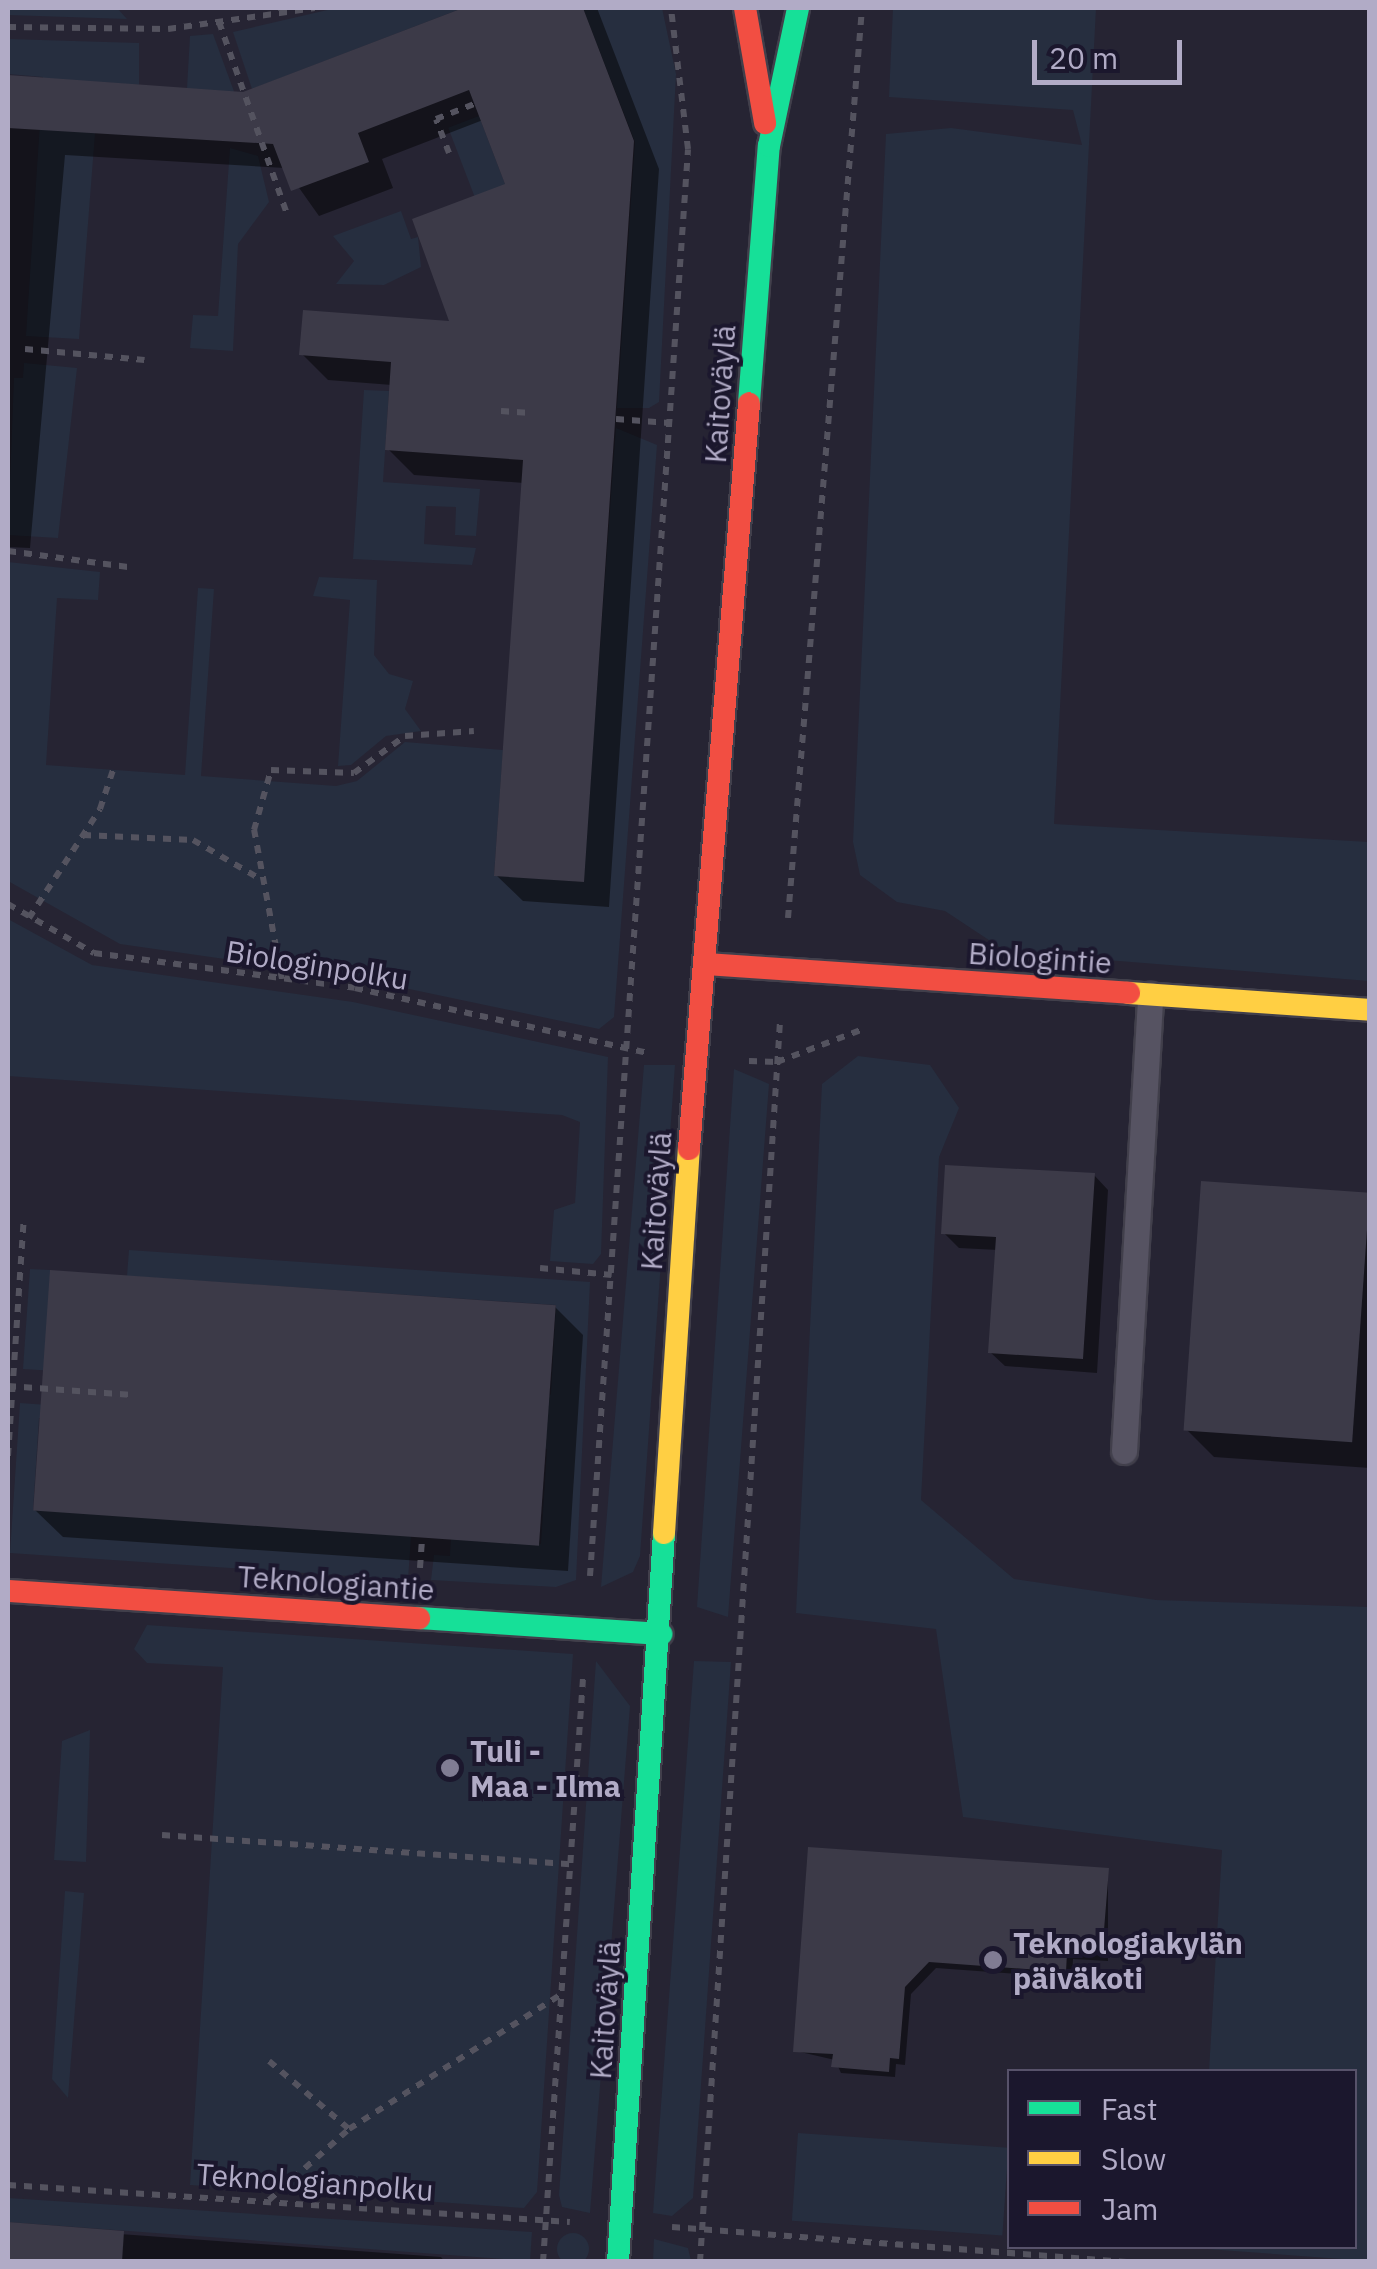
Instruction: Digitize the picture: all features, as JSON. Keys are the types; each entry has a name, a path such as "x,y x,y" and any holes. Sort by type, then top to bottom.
{"street":[{"name":"Kaitoväylä","path":"745,8 769,146"},
{"name":"Kaitoväylä","path":"618,2262 697,1058 769,146 798,8"},
{"name":"Biologintie","path":"706,964 1370,1010"},
{"name":"Teknologiantie","path":"8,1591 660,1634"}],"lane":[{"path":"1124,1452 1150,995"}],"path":[{"path":"8,28 219,22 315,8"},
{"path":"543,2262 688,149 672,8"},
{"path":"700,2262 777,1062 862,8"},
{"path":"219,22 286,214"},
{"path":"449,154 436,119 474,104"},
{"path":"24,349 144,360"},
{"path":"501,411 526,413"},
{"path":"616,419 669,423"},
{"path":"8,551 128,567"},
{"path":"282,979 254,830 271,770 354,772 405,736 474,731"},
{"path":"28,918 83,835 113,770"},
{"path":"83,835 194,840 263,880"},
{"name":"Biologinpolku","path":"8,904 94,953 282,979 629,1051 777,1062"},
{"path":"777,1062 874,1025"},
{"path":"8,1456 24,1218"},
{"path":"540,1268 612,1275"},
{"path":"10,1386 132,1395"},
{"path":"162,1835 570,1864"},
{"path":"268,2201 349,2129 561,1994"},
{"path":"269,2061 349,2129"},
{"name":"Teknologianpolku","path":"8,2186 702,2228 1130,2262"}],"shaded area":[{"path":"8,8 117,8 127,19 8,15"},
{"path":"336,8 463,8 252,89 233,32"},
{"path":"583,8 662,8 676,74 659,402 649,408 617,408 635,142"},
{"path":"893,8 1096,8 1054,824 1369,842 1369,981 1007,952 945,911 897,902 860,875 853,842 886,134 951,128 1082,145 1073,110 889,97"},
{"path":"213,34 247,127 187,88 190,36"},
{"path":"8,39 139,43 139,85 99,82 79,339 26,336 43,77 8,74"},
{"path":"479,116 508,191 477,203 448,128"},
{"path":"230,148 258,156 269,202 238,244 233,351 190,348 193,315 218,316"},
{"path":"401,211 411,239 418,237 421,267 384,285 336,284 354,261 333,236"},
{"path":"24,363 77,368 58,538 8,535 14,378 23,378"},
{"path":"364,390 389,391 383,482 480,489 476,536 455,535 456,507 426,506 424,544 476,548 472,565 353,559"},
{"path":"616,428 657,445 614,1017 599,1029 357,978 120,944 8,881 8,562 100,572 98,600 57,598 46,765 185,775 198,588 214,589 201,776 336,786 357,781 405,742 503,750 494,875 583,882"},
{"path":"319,577 377,580 374,655 389,674 413,681 405,709 421,731 386,736 351,765 338,766 350,600 313,596"},
{"path":"8,919 92,965 353,1002 608,1057 601,1254 593,1264 550,1261 554,1210 575,1203 580,1122 562,1115 8,1076"},
{"path":"858,1056 930,1065 959,1108 939,1157 921,1500 1014,1579 1156,1600 1369,1607 1369,2261 1206,2249 1357,2249 1357,2069 1209,2069 1222,1850 963,1817 936,1629 796,1613 822,1084"},
{"path":"644,1065 675,1065 640,1556 633,1572 601,1587"},
{"path":"734,1069 769,1084 728,1617 697,1607"},
{"path":"129,1250 590,1282 576,1580 556,1587 431,1580 434,1555 450,1556 451,1538 541,1544 547,1449 503,1445 551,1394 556,1305 127,1276"},
{"path":"30,1269 50,1270 134,1376 23,1369"},
{"path":"20,1403 131,1411 131,1424 39,1418 33,1510 411,1536 408,1580 10,1553"},
{"path":"147,1625 573,1654 537,2192 524,2208 190,2185 223,1667 147,1663 134,1649"},
{"path":"596,1661 630,1706 590,2213 562,2207 559,2195"},
{"path":"694,1661 731,1662 693,2198 672,2216 653,2213"},
{"path":"90,1730 86,1862 54,1860 62,1741"},
{"path":"65,1891 84,1893 68,2098 52,2079"},
{"path":"798,2133 1007,2148 1002,2236 792,2221"},
{"path":"8,2198 532,2232 530,2261 8,2222"},
{"path":"573,2233 584,2238 589,2249 584,2260 573,2265 562,2260 557,2249 562,2238"},
{"path":"654,2239 688,2248 691,2261 653,2261"}],"building":[{"path":"463,8 583,8 634,141 584,882 494,876 523,460 385,450 391,362 299,355 303,310 449,321 412,219 505,184 469,90 358,133 369,162 291,191 273,144 8,128 8,75 243,92"},
{"path":"945,1165 1095,1173 1083,1359 988,1353 996,1237 941,1234"},
{"path":"1201,1181 1370,1193 1352,1442 1184,1430"},
{"path":"50,1270 556,1305 539,1546 33,1510"},
{"path":"808,1847 1109,1868 1102,1955 1067,1953 1066,1972 929,1962 905,1987 899,2059 890,2058 889,2072 831,2067 833,2054 793,2052"},
{"path":"8,2222 124,2231 122,2262 8,2262"}],"traffic: fast":[{"path":"749,403 769,146 798,8"},
{"path":"618,2262 664,1533"},
{"path":"419,1618 661,1634"}],"traffic: slow":[{"path":"1129,993 1370,1010"},
{"path":"664,1533 689,1149"}],"traffic: jam":[{"path":"745,8 765,123"},
{"path":"689,1149 749,403"},
{"path":"706,964 1129,993"},
{"path":"8,1591 419,1618"}],"place":[{"name":"Tuli - Maa - Ilma","path":"450,1768"},
{"name":"Teknologiakylän päiväkoti","path":"993,1960"}]}
